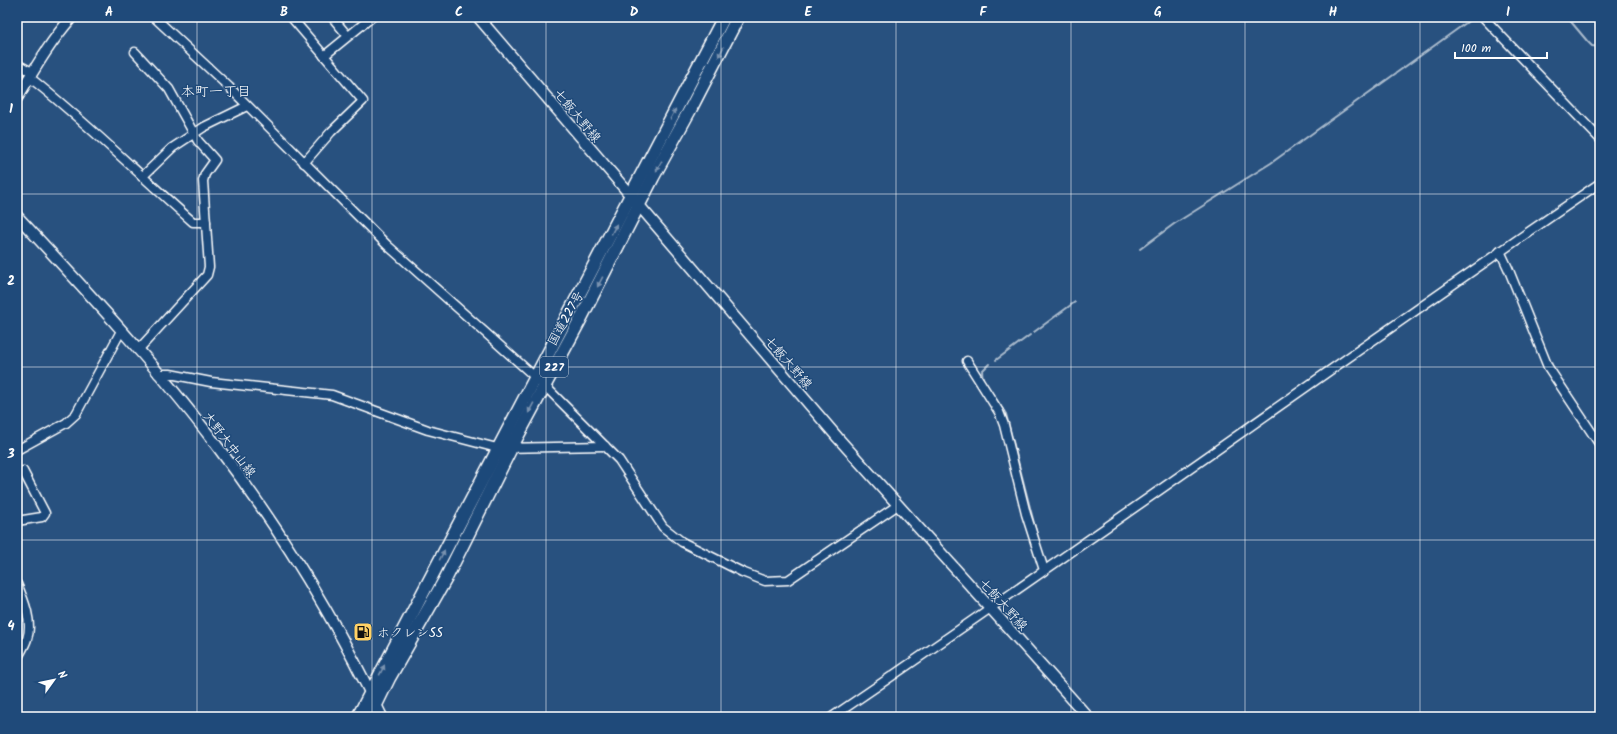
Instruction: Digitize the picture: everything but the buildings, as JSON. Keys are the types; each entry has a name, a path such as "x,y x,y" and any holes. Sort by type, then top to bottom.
{"highway":[{"name":"国道227号","path":"358,717 497,448 583,314 634,201 724,17"},
{"name":"国道227号","path":"634,201 738,17"},
{"name":"国道227号","path":"370,717 446,578 510,450 540,381"}],"main road":[{"path":"17,98 55,37 72,17"},
{"name":"七飯大野線","path":"478,17 838,438 1088,717"},
{"name":"大野大中山線","path":"17,216 138,350 214,441 267,515 307,579 371,693 382,717"}],"street":[{"path":"154,17 198,56 304,164 435,289 540,381 619,460 659,520 669,533 682,542 742,572 765,581 788,580 898,505"},
{"path":"291,17 363,101 331,132 304,164"},
{"path":"332,17 347,35"},
{"path":"1483,17 1600,139"},
{"path":"324,56 367,18"},
{"path":"135,52 169,90 198,141 215,160 205,174 203,180 209,267 207,275 138,350"},
{"path":"17,64 94,130 142,177 193,222 206,222"},
{"path":"142,177 172,148 194,133 247,106"},
{"path":"832,717 991,609 1044,570 1300,393 1500,251 1600,183"},
{"path":"1500,251 1548,367 1600,445"},
{"path":"17,450 66,423 76,414 121,331"},
{"path":"967,361 999,412 1004,425 1028,522 1044,570"},
{"path":"158,374 170,374 211,382 332,395 428,430 497,448 510,450 605,446"},
{"path":"17,475 23,472 45,513 42,517 17,521"},
{"path":"17,584 24,599 29,631 27,640 17,659"}],"waterway":[{"path":"1567,17 1592,46 1600,47"},
{"path":"1140,249 1174,224 1271,163 1470,20"},
{"path":"1034,332 1075,302"},
{"path":"996,360 1030,335"},
{"path":"983,380 982,371 989,364"},
{"path":"992,393 1006,414 1037,535"}],"place":[{"name":"ホクレンSS","path":"363,632"}],"district":[{"name":"本町一丁目","path":"216,91"}]}
